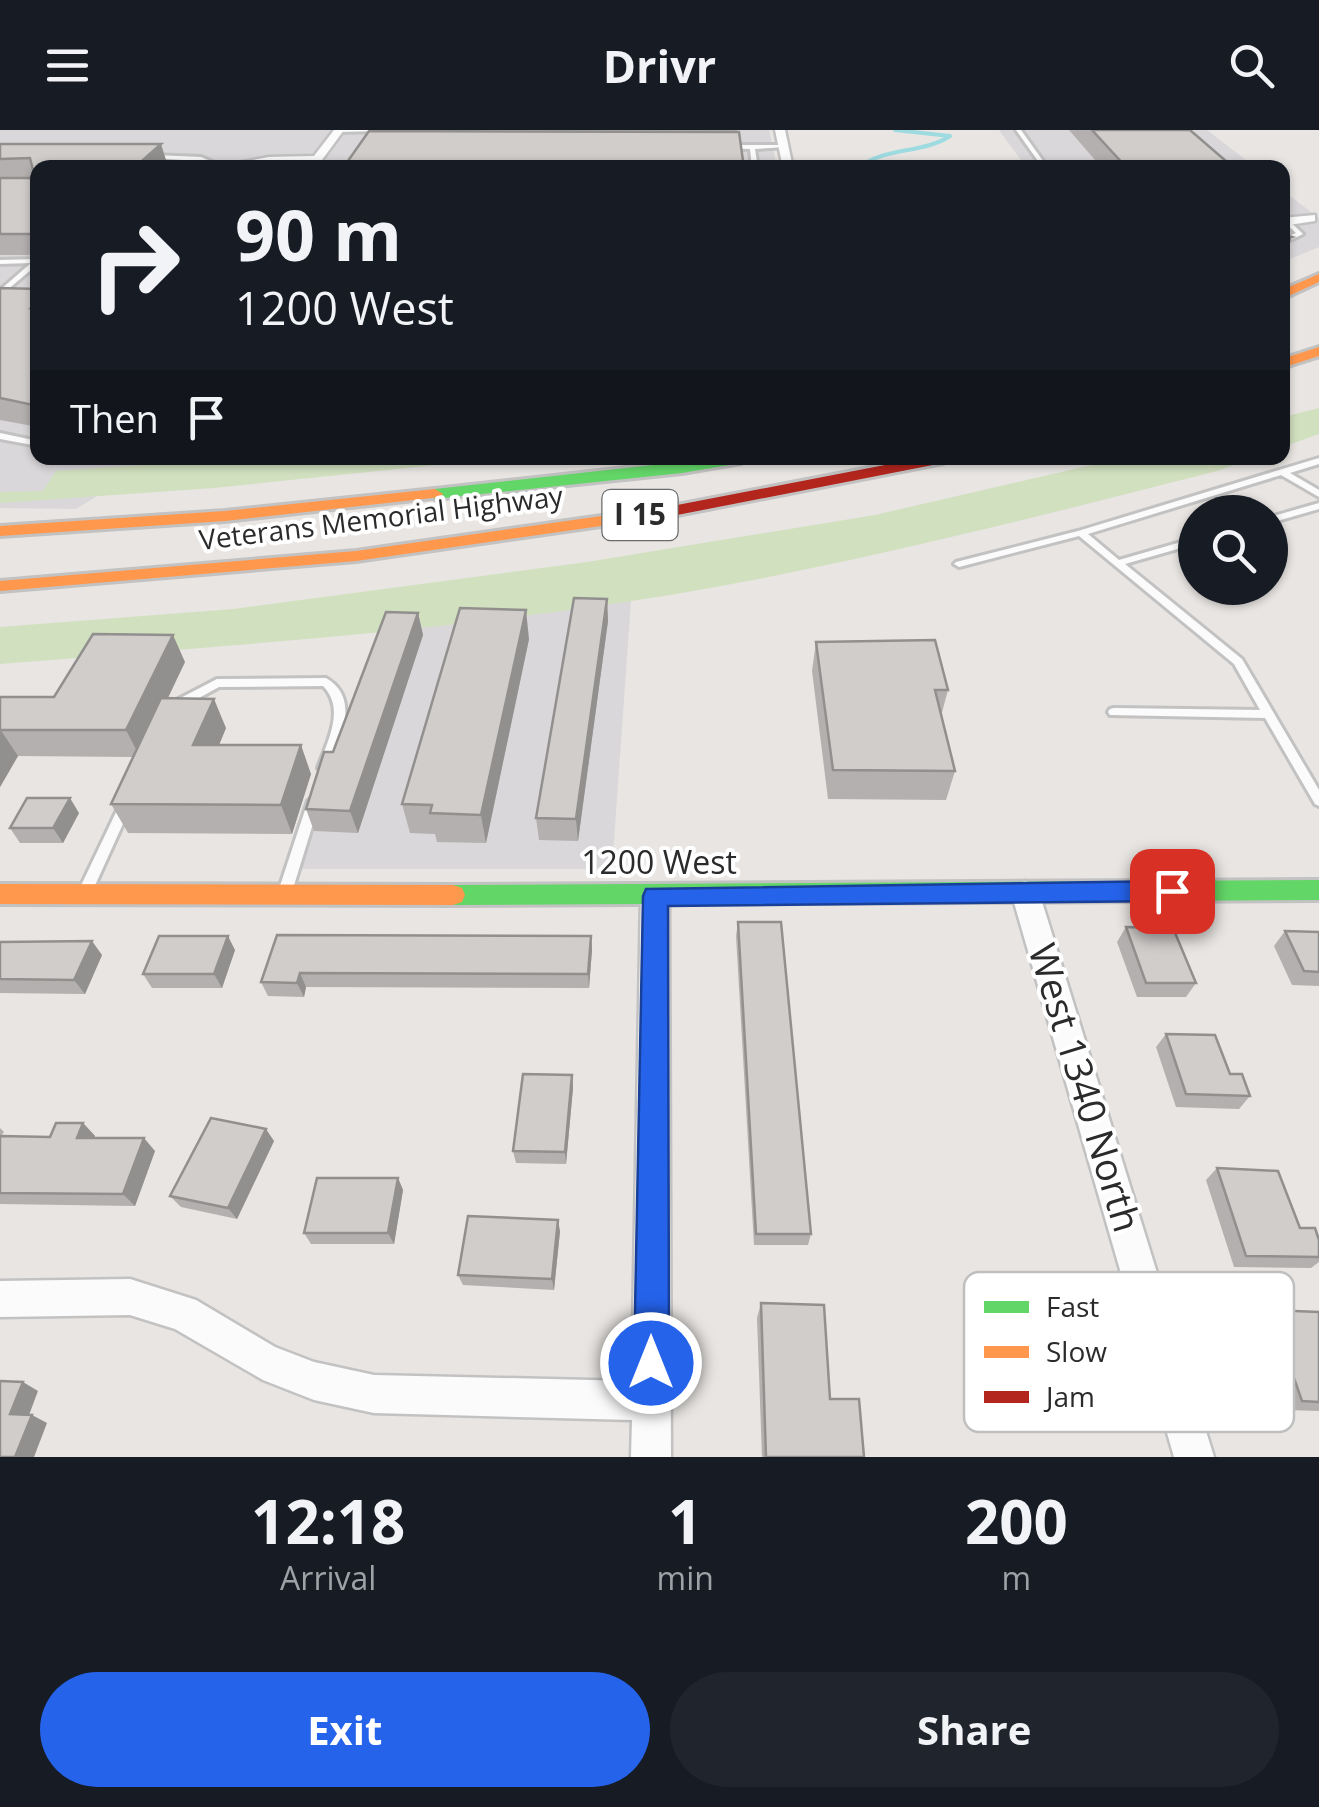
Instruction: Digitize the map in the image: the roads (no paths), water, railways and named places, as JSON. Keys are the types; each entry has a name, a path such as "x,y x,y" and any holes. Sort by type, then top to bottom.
{"main road":[{"path":"1290,291 1319,278"},
{"path":"1290,361 1319,352"},
{"name":"Veterans Memorial Highway","path":"0,531 301,508 700,465"},
{"name":"Veterans Memorial Highway","path":"0,586 276,562 516,533 712,503 907,465"},
{"name":"1200 West","path":"0,894 655,896 1319,890"}],"street":[{"path":"315,160 339,130"},
{"path":"780,130 786,160"},
{"path":"1290,220 1311,218"},
{"path":"0,297 19,299"},
{"name":"West 1340 North","path":"1025,892 1139,1272"},
{"path":"650,1457 655,896"},
{"path":"0,1299 130,1297 183,1312 264,1361 374,1394 651,1401"},
{"name":"West 1340 North","path":"1187,1432 1194,1457"}],"lane":[{"path":"339,130 376,130"},
{"path":"365,145 376,130"},
{"path":"1018,130 1040,160"},
{"path":"713,146 784,147"},
{"path":"752,147 754,160"},
{"path":"133,157 198,160"},
{"path":"0,262 30,261"},
{"path":"0,297 30,268"},
{"path":"0,436 30,442"},
{"path":"958,564 1081,533 1319,461"},
{"path":"1284,473 1319,494"},
{"path":"1288,515 1319,506"},
{"path":"1081,533 1238,662 1319,801"},
{"path":"1118,563 1178,546"},
{"path":"169,711 193,693 217,683 326,682 337,690 343,703 322,777"},
{"path":"1114,712 1269,714"},
{"path":"284,895 316,796"},
{"path":"84,894 129,798"}],"waterway":[{"path":"872,160 928,146 950,136 895,130"}]}
